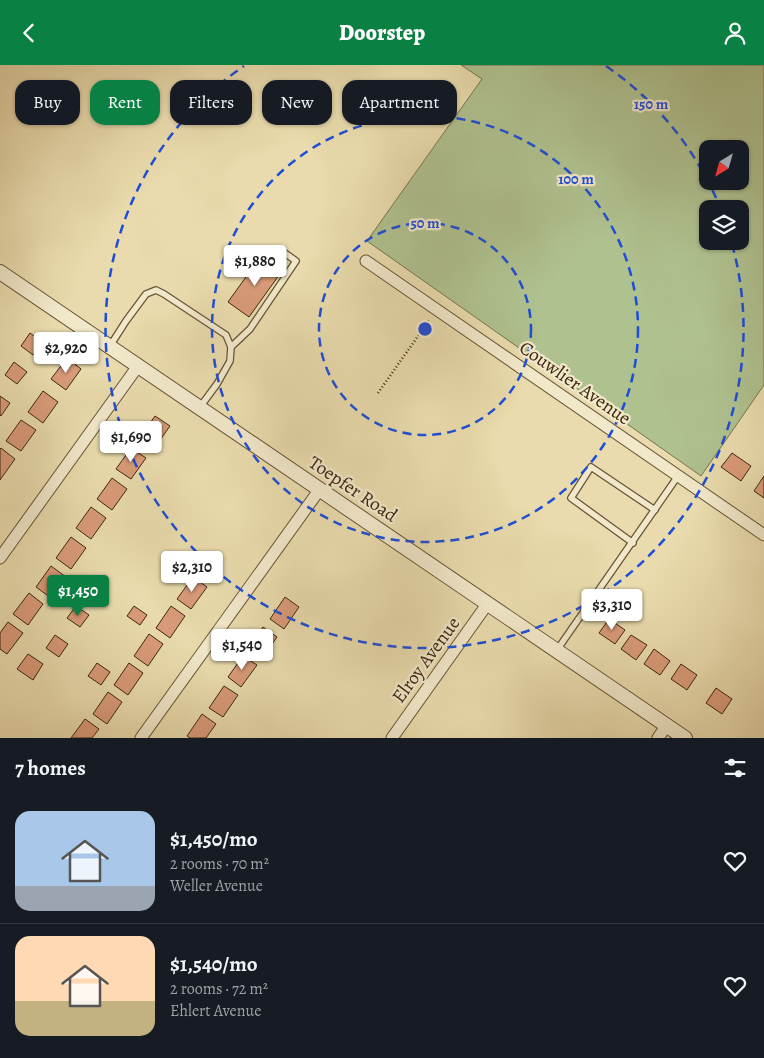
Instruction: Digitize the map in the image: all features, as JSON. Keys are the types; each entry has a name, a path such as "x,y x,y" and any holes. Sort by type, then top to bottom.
{"street":[{"name":"Couwlier Avenue","path":"366,261 764,535"},
{"name":"Toepfer Road","path":"0,271 685,738"},
{"path":"0,558 138,365"},
{"path":"141,738 320,489"},
{"name":"Elroy Avenue","path":"392,738 488,603"},
{"path":"658,738 666,725"}],"lane":[{"path":"231,347 250,329 296,261 282,251"},
{"path":"110,346 146,294 156,290 226,335 231,347 230,361 217,384 200,407"},
{"path":"633,543 571,498 591,467 655,510"},
{"path":"557,650 678,476"}],"path":[{"path":"378,393 431,318"}],"green space":[{"path":"461,65 764,65 764,385 701,476 367,241 449,125 457,125 457,114 482,79"}],"building":[{"path":"261,256 282,271 249,317 228,302"},
{"path":"30,333 42,342 33,355 21,346"},
{"path":"67,358 81,369 66,390 51,379"},
{"path":"14,362 27,372 17,384 5,375"},
{"path":"43,391 58,402 43,423 28,412"},
{"path":"0,396 10,403 1,416 0,415"},
{"path":"155,416 170,426 155,447 140,437"},
{"path":"21,420 36,430 21,451 6,441"},
{"path":"131,448 146,458 131,479 116,469"},
{"path":"0,449 15,459 0,480"},
{"path":"732,453 751,466 741,481 721,467"},
{"path":"764,476 764,498 754,491"},
{"path":"112,478 127,489 112,510 97,499"},
{"path":"91,507 106,518 91,539 76,528"},
{"path":"71,537 86,548 71,569 56,558"},
{"path":"51,566 66,577 51,598 36,587"},
{"path":"193,577 207,587 191,609 177,599"},
{"path":"29,593 43,604 28,625 13,614"},
{"path":"285,597 299,607 284,629 270,619"},
{"path":"76,606 89,615 80,627 67,618"},
{"path":"134,606 147,615 140,625 127,616"},
{"path":"171,606 185,616 170,638 156,628"},
{"path":"609,619 625,630 615,644 599,633"},
{"path":"8,622 23,633 7,654 0,649 0,633"},
{"path":"263,627 277,637 262,658 248,649"},
{"path":"149,634 163,644 148,666 134,656"},
{"path":"55,635 68,644 59,657 46,648"},
{"path":"631,635 647,645 636,660 621,649"},
{"path":"654,649 670,661 660,675 644,664"},
{"path":"28,654 43,664 33,680 17,669"},
{"path":"243,656 257,665 241,687 228,677"},
{"path":"97,663 110,672 101,685 88,676"},
{"path":"129,663 143,673 128,695 114,685"},
{"path":"681,664 697,675 687,690 671,679"},
{"path":"224,686 238,695 223,717 209,708"},
{"path":"716,688 732,699 722,714 706,703"},
{"path":"108,692 122,702 107,724 93,714"},
{"path":"202,714 216,724 206,738 190,738 187,736"},
{"path":"85,719 99,729 92,738 71,738"}]}
